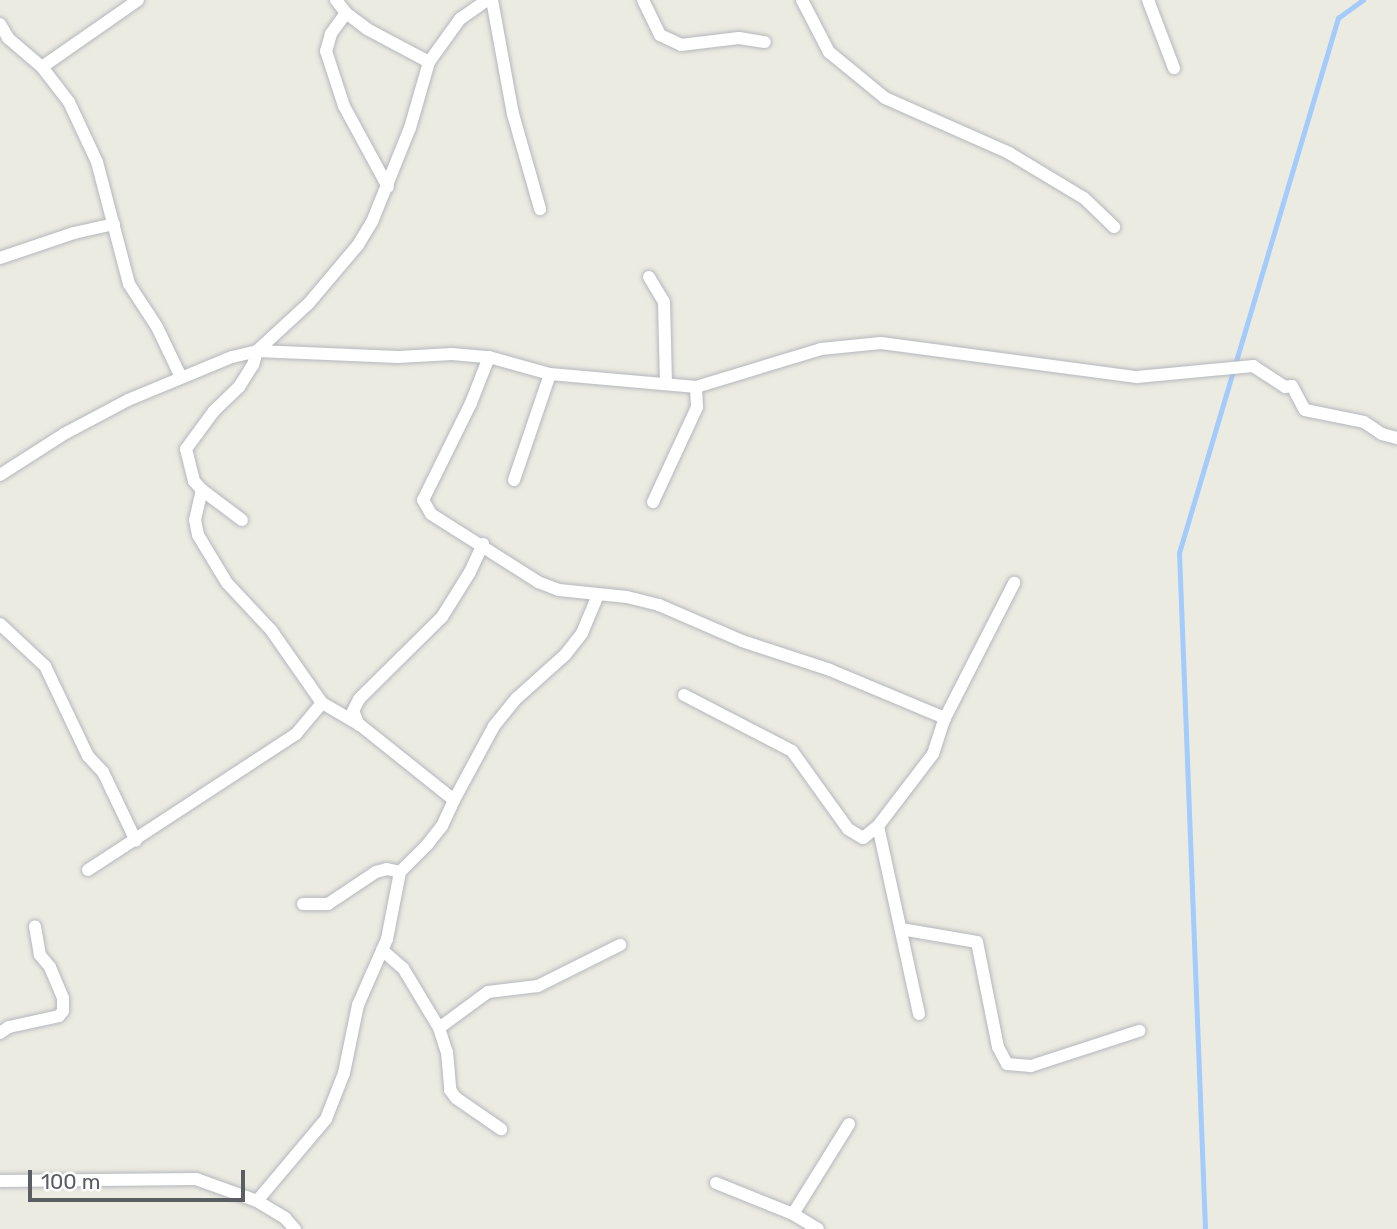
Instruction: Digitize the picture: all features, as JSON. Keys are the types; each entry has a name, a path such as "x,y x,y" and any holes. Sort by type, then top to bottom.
{"street":[{"path":"42,67 138,0"},
{"path":"336,0 346,13 367,29 429,62"},
{"path":"242,520 194,481 186,449 214,411 239,387 253,365 257,351 309,303 358,245 388,187 429,62 460,19 487,0"},
{"path":"492,0 513,114 540,209"},
{"path":"643,0 660,35 681,45 738,38 765,42"},
{"path":"802,0 829,52 886,98 1009,153 1084,198 1114,227"},
{"path":"1149,0 1174,68"},
{"path":"346,13 331,34 326,51 344,106 388,187"},
{"path":"0,24 8,38 42,67 69,102 97,162 130,284 157,327 181,377"},
{"path":"0,258 74,233 114,223"},
{"path":"649,277 664,302 666,383"},
{"path":"0,475 64,434 128,400 232,357 257,351 398,357 452,354 489,357 550,374 696,387 821,349 881,343 1137,377 1253,366 1285,387 1293,386 1305,410 1364,422 1381,434 1397,438"},
{"path":"489,357 471,402 423,500 431,514 483,544 538,582 559,590 627,597 659,606 742,641 830,670 945,718"},
{"path":"514,480 550,374"},
{"path":"653,502 697,407 696,387"},
{"path":"202,490 195,520 204,547 227,583 271,630 322,703 360,725 454,800"},
{"path":"360,725 353,711 359,699 442,617 470,572 483,544"},
{"path":"684,695 792,751 848,829 863,838 878,826 933,754 945,718 1014,583"},
{"path":"257,1201 326,1119 344,1073 358,1005 382,950 400,872 427,845 442,825 494,726 517,698 565,655 582,633 598,595"},
{"path":"0,624 45,666 88,756 103,772 113,789 120,812 136,841"},
{"path":"88,870 296,734 322,703"},
{"path":"878,826 919,1014"},
{"path":"303,904 328,904 376,873 387,869 400,872"},
{"path":"0,1033 9,1027 59,1016 63,1011 63,998 50,967 40,955 35,926"},
{"path":"901,929 977,942 998,1047 1007,1064 1031,1066 1139,1031"},
{"path":"439,1028 488,992 538,986 620,945"},
{"path":"382,950 403,968 439,1028 447,1052 450,1090 456,1098 501,1129"},
{"path":"793,1214 849,1125"},
{"path":"0,1181 196,1179 257,1201 285,1218 295,1229"},
{"path":"716,1183 793,1214 818,1229"}],"waterway":[{"path":"1205,1229 1179,553 1338,18 1363,0"}]}
